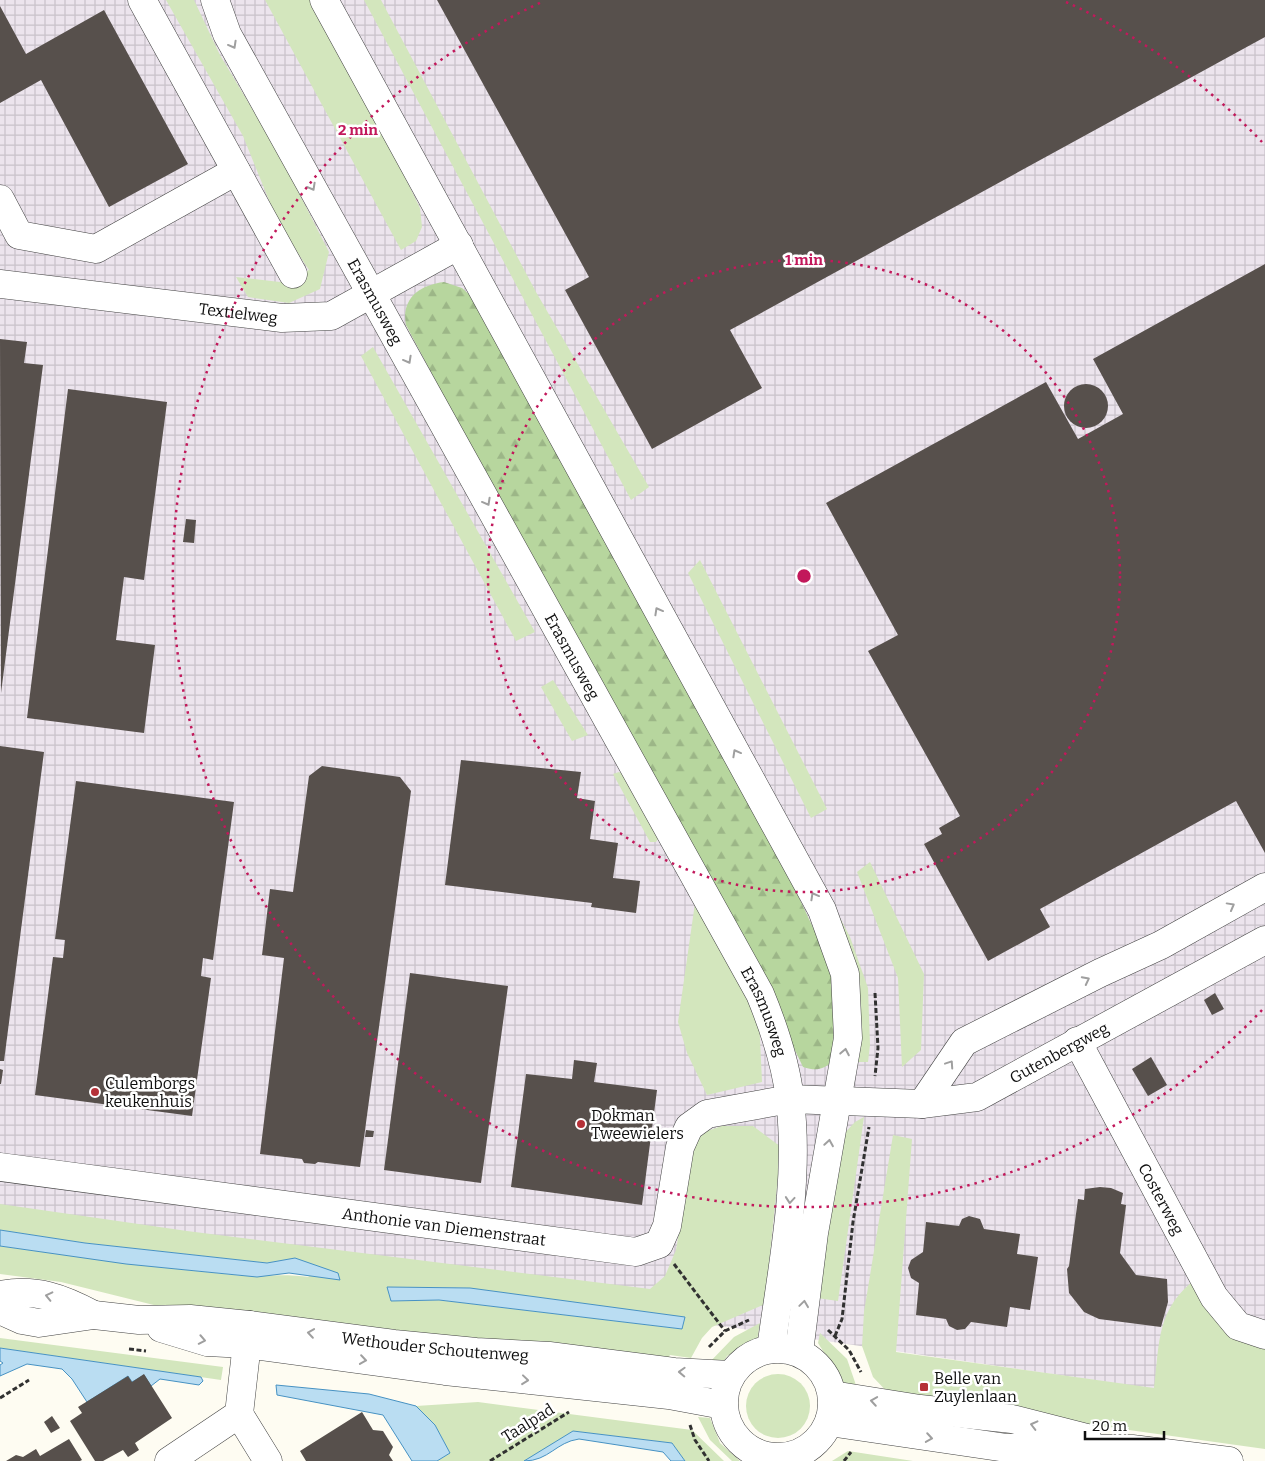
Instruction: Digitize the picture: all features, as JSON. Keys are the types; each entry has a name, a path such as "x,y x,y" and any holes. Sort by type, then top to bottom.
{"street":[{"path":"142,0 293,274"},
{"name":"Erasmusweg","path":"215,0 227,34 760,994 777,1034 790,1099 793,1153 790,1200 771,1349"},
{"path":"324,0 822,910 845,974 848,1038 814,1233 799,1352"},
{"path":"0,199 19,235 96,248 236,171"},
{"name":"Textielweg","path":"0,284 282,318 331,316 459,245"},
{"path":"922,1104 964,1042 1100,973 1160,945 1265,887"},
{"name":"Gutenbergweg","path":"790,1099 922,1104 977,1097 1265,940"},
{"name":"Costerweg","path":"1077,1041 1214,1297 1238,1326 1265,1335"},
{"path":"659,1244 666,1226 680,1147 690,1127 707,1114 790,1099"},
{"name":"Anthonie van Diemenstraat","path":"0,1167 636,1252 659,1244"},
{"name":"Wethouder Schoutenweg","path":"0,1296 14,1293 49,1295 66,1300 94,1315"},
{"name":"Wethouder Schoutenweg","path":"0,1310 22,1320 40,1323 94,1315 139,1320 190,1319 248,1334 445,1371 669,1395 723,1405"},
{"path":"248,1334 239,1414 268,1461"},
{"name":"Wethouder Schoutenweg","path":"248,1334 549,1356 674,1372 730,1375"},
{"path":"781,1348 799,1352 815,1363 826,1378 831,1409 820,1438 804,1450 786,1459 751,1456 727,1423 723,1405 724,1389 730,1375 740,1363 752,1354 781,1348"},
{"path":"831,1409 1007,1448 1132,1449 1229,1461"},
{"path":"169,1461 239,1414"}],"path":[{"path":"659,1244 725,1331"},
{"path":"0,1398 29,1380"},
{"name":"Taalpad","path":"490,1461 570,1412"}],"shaded area":[{"path":"0,0 1265,0 1265,1405 771,1333 0,1226"}],"green space":[{"path":"166,0 194,0 220,55 278,152 329,252 320,289 289,303 248,297 236,277 280,282 309,270 279,225 243,136"},
{"path":"265,0 311,0 384,134 420,208 422,227 416,241 401,250"},
{"path":"364,0 381,0 536,292 649,487 631,500"},
{"path":"444,282 462,288 471,296 793,885 832,968 836,995 832,1062 825,1067 812,1069 803,1067 778,1015 550,597 406,325 406,308 414,295 427,286"},
{"path":"373,347 535,632 516,641 361,356"},
{"path":"700,560 827,809 811,818 688,573"},
{"path":"553,680 588,735 572,741 541,687"},
{"path":"619,772 625,775 660,836 656,842 650,842 613,774"},
{"path":"870,862 924,974 921,1050 902,1067 898,978 857,872"},
{"path":"817,874 850,937 868,988 870,1045 868,1062 855,1062"},
{"path":"695,903 759,1018 762,1082 707,1095 687,1053 678,1022"},
{"path":"864,1117 838,1301 817,1298 840,1138 855,1122"},
{"path":"722,1126 753,1126 781,1147 765,1304 712,1327 702,1338 691,1358 670,1355 666,1362 166,1308 61,1282 0,1274 0,1246 234,1275 309,1277 295,1258 267,1263 85,1243 0,1230 0,1204 187,1231 650,1289 665,1276 676,1250 693,1147 704,1132","holes":["388,1287 470,1288 685,1317 682,1329 439,1300 391,1301"]},
{"path":"893,1135 912,1139 896,1352 1154,1388 1162,1326 1174,1301 1198,1277 1265,1348 1265,1449 892,1397 873,1377 862,1346 864,1312"},
{"path":"760,1323 757,1341 727,1356 719,1369 707,1365 734,1337"},
{"path":"820,1333 847,1359 857,1388 847,1389 818,1343"},
{"path":"0,1338 223,1367 221,1380 0,1348"},
{"path":"778,1374 796,1379 801,1383 805,1388 810,1406 805,1424 801,1429 796,1433 778,1438 760,1433 755,1429 751,1424 746,1406 751,1388 755,1383 760,1379"},
{"path":"478,1402 692,1430 724,1461 685,1461 672,1443 573,1431 529,1461 437,1461 450,1453 435,1425 416,1406"},
{"path":"698,1417 710,1418 720,1443 740,1461 732,1461 710,1440"},
{"path":"848,1451 913,1461 832,1461"}],"water":[{"path":"0,1230 85,1243 267,1263 295,1258 338,1273 340,1280 289,1273 257,1277 126,1264 0,1246"},
{"path":"387,1287 470,1288 685,1317 682,1329 439,1300 391,1301"},
{"path":"0,1348 201,1377 203,1381 199,1385 160,1379 151,1386 144,1375 132,1382 128,1376 87,1402 72,1379 62,1369 27,1364 0,1376 0,1365 3,1363 0,1361"},
{"path":"276,1385 369,1394 416,1406 435,1425 450,1453 437,1461 412,1461 383,1415 277,1395"},
{"path":"573,1431 672,1443 685,1461 671,1461 663,1452 579,1439 564,1444 540,1458 524,1461"}],"building":[{"path":"437,0 1265,0 1265,37 730,330 762,388 652,449 565,290 589,277"},
{"path":"0,6 26,54 104,10 188,164 109,207 41,80 0,103"},
{"path":"1265,264 1265,853 1236,801 1040,909 1050,927 988,961 924,844 942,834 939,828 960,816 868,651 898,635 826,503 1046,382 1078,439 1123,414 1093,359"},
{"path":"0,339 27,342 24,363 43,365 1,693"},
{"path":"1086,384 1098,388 1104,394 1108,406 1104,418 1098,424 1086,428 1074,424 1068,418 1064,406 1068,394 1074,388"},
{"path":"68,389 167,402 144,580 124,577 116,640 155,645 144,733 27,718"},
{"path":"186,519 196,520 194,543 183,542"},
{"path":"0,746 44,752 4,1061 0,1061"},
{"path":"461,760 581,772 577,798 595,801 590,839 618,843 613,878 640,881 636,913 591,907 592,903 445,885"},
{"path":"322,766 400,777 411,791 360,1167 318,1162 315,1164 304,1163 302,1159 260,1154 284,958 262,955 270,889 293,892 309,776"},
{"path":"76,781 234,802 213,960 203,958 201,976 211,978 192,1116 35,1095 53,957 63,958 65,940 55,939"},
{"path":"410,973 508,986 481,1183 384,1170"},
{"path":"1215,993 1224,1009 1212,1015 1204,1000"},
{"path":"1151,1057 1167,1085 1148,1096 1132,1069"},
{"path":"574,1060 597,1063 594,1082 657,1090 642,1205 511,1187 526,1074 572,1079"},
{"path":"0,1069 3,1070 1,1084 0,1084"},
{"path":"366,1130 374,1131 373,1137 365,1137"},
{"path":"1111,1188 1123,1193 1121,1204 1126,1205 1120,1253 1136,1275 1167,1279 1168,1302 1161,1327 1099,1319 1084,1312 1069,1293 1067,1269 1069,1266 1078,1199 1084,1200 1085,1189"},
{"path":"969,1216 980,1219 984,1229 1020,1234 1017,1254 1038,1257 1030,1310 1010,1307 1007,1327 971,1322 965,1329 957,1330 949,1326 946,1319 916,1315 919,1283 911,1278 908,1268 911,1260 923,1252 926,1222 959,1226 962,1219"},
{"path":"144,1374 172,1418 135,1443 139,1450 128,1457 123,1450 103,1461 95,1461 70,1421 82,1413 78,1407 128,1376 132,1382"},
{"path":"362,1412 373,1430 383,1431 393,1447 389,1455 393,1461 306,1461 300,1451"},
{"path":"52,1416 60,1428 51,1433 44,1422"},
{"path":"69,1439 82,1460 6,1461 16,1455 23,1457 36,1449 40,1456"}],"place":[{"name":"Culemborgs keukenhuis","path":"95,1092"},
{"name":"Dokman Tweewielers","path":"581,1124"},
{"name":"Belle van Zuylenlaan","path":"924,1387"}]}
